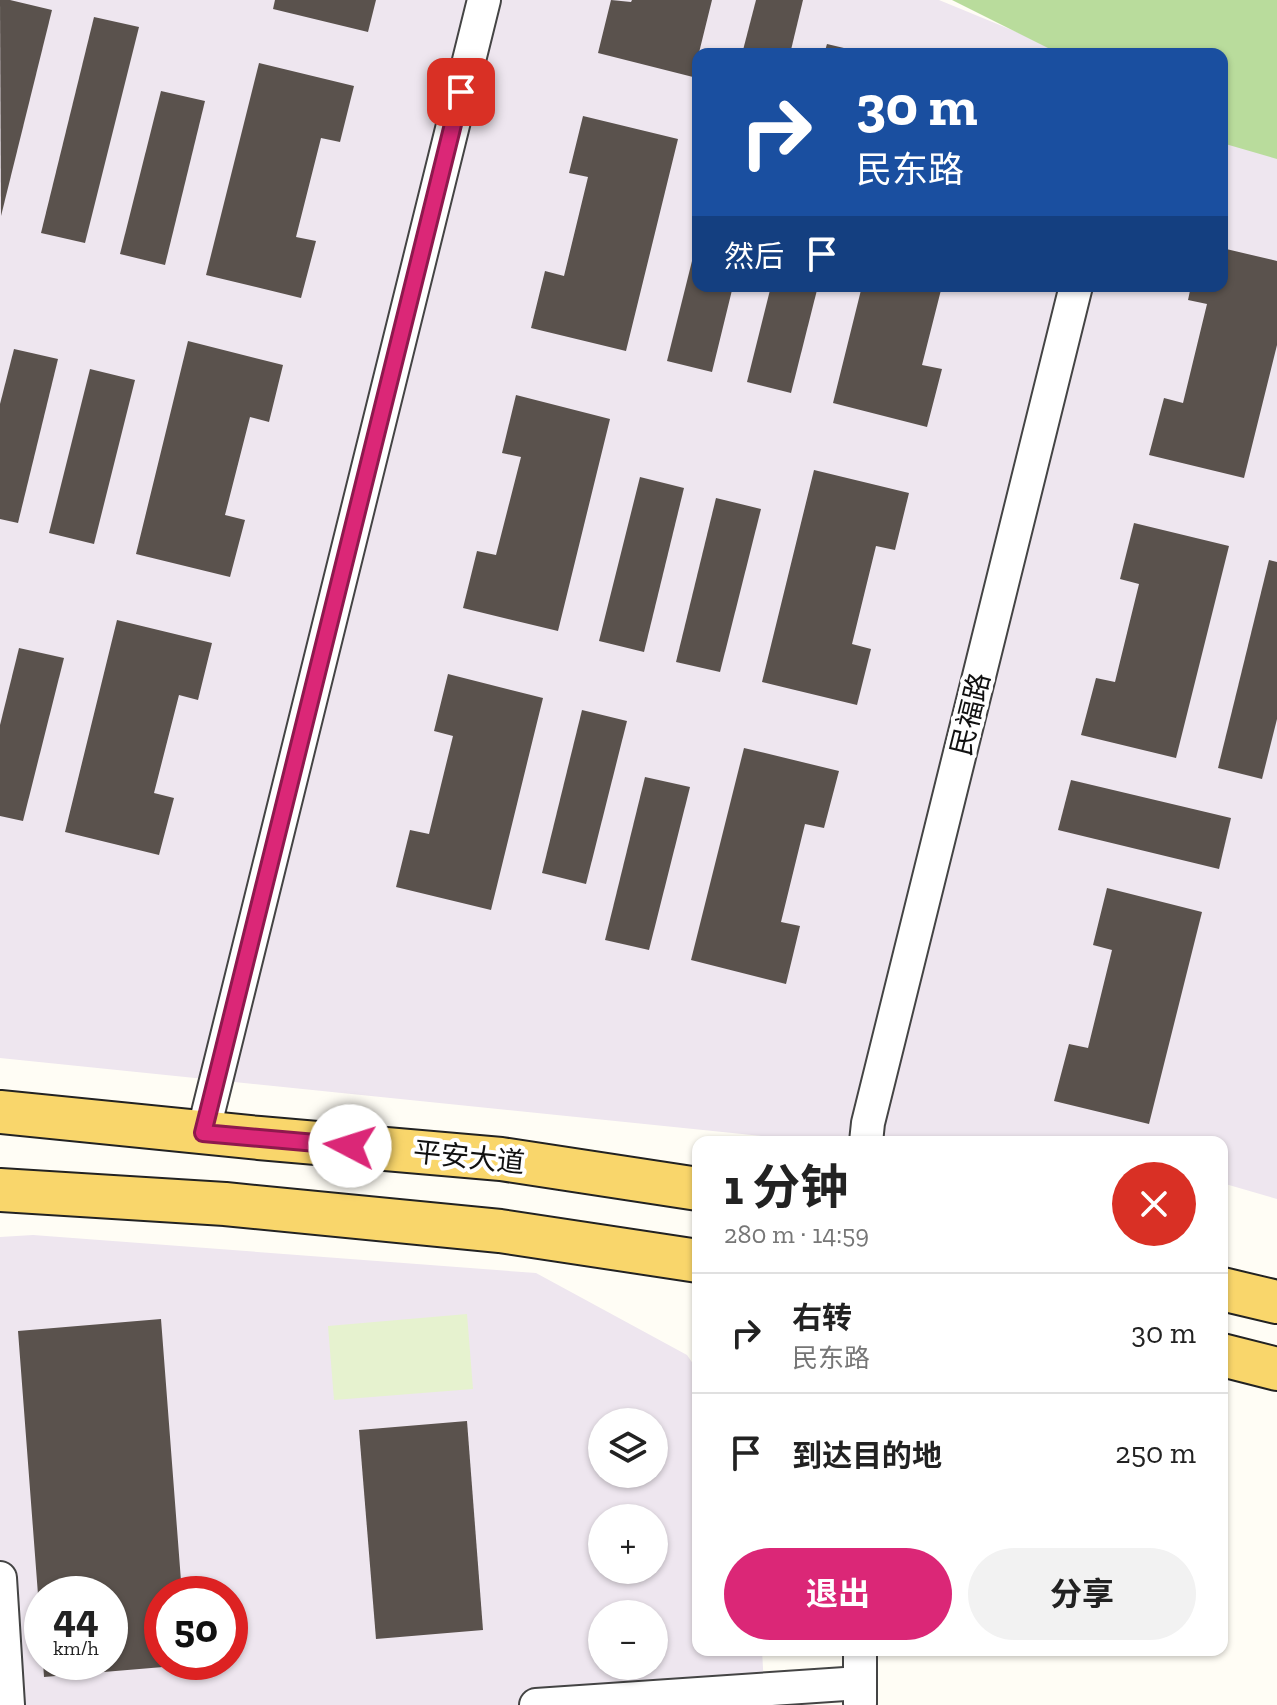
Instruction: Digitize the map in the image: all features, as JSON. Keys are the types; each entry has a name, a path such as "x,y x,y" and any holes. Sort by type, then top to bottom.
{"main road":[{"name":"平安大道","path":"0,1112 501,1159 692,1188"},
{"path":"0,1190 225,1204 485,1230 692,1260"},
{"path":"1228,1290 1277,1302"},
{"path":"1228,1357 1277,1369"}],"street":[{"path":"203,1133 484,0"},
{"name":"民福路","path":"867,1136 1075,292"},
{"path":"0,1578 8,1705"},
{"path":"536,1705 860,1694 860,1656"}],"shaded area":[{"path":"0,0 939,0 1055,48 692,48 692,292 1228,292 1228,119 1277,139 1277,1199 1228,1185 1228,1136 762,1136 0,1058"},
{"path":"33,1235 536,1273 687,1355 692,1362 692,1656 762,1656 765,1705 0,1705 0,1237"}],"green space":[{"path":"952,0 1277,0 1277,159 1228,145 1228,48 1048,48"},
{"path":"467,1314 473,1389 334,1400 328,1326"}],"building":[{"path":"0,0 52,10 1,216"},
{"path":"275,0 376,0 368,32 273,9"},
{"path":"611,0 712,0 700,48 692,48 692,77 598,53"},
{"path":"756,0 803,0 791,48 744,48"},
{"path":"94,17 139,27 85,243 41,233"},
{"path":"259,63 354,86 340,142 321,138 296,237 316,241 301,298 206,275"},
{"path":"161,91 205,101 165,265 120,254"},
{"path":"583,116 678,139 626,351 531,328 545,271 564,276 588,177 569,173"},
{"path":"1228,249 1277,261 1277,345 1244,478 1149,455 1164,398 1183,403 1207,304 1188,300 1190,292 1228,292"},
{"path":"692,261 692,292 732,292 712,372 667,361"},
{"path":"770,292 816,292 791,393 747,382"},
{"path":"861,292 940,292 922,365 942,369 927,427 833,403"},
{"path":"188,341 283,365 269,422 250,417 225,515 245,520 230,577 136,554"},
{"path":"14,349 58,359 18,523 0,519 0,404"},
{"path":"90,369 135,380 94,544 49,533"},
{"path":"516,395 610,419 558,631 463,608 477,551 496,555 521,457 502,453"},
{"path":"814,470 909,493 895,550 876,546 852,644 871,649 857,705 762,682"},
{"path":"640,477 684,488 644,652 599,641"},
{"path":"716,498 761,509 720,672 676,662"},
{"path":"1134,523 1229,546 1176,758 1081,735 1096,678 1115,682 1139,584 1120,579"},
{"path":"1269,560 1277,562 1277,719 1262,779 1218,768"},
{"path":"117,620 212,643 198,700 179,695 154,793 174,798 159,855 65,832"},
{"path":"19,648 64,658 23,821 0,816 0,725"},
{"path":"448,674 543,698 491,910 396,887 410,830 429,834 453,736 434,731"},
{"path":"582,710 627,721 586,884 542,873"},
{"path":"744,748 839,771 824,828 805,824 781,922 800,926 786,984 691,960"},
{"path":"645,777 690,787 649,950 605,940"},
{"path":"1071,780 1231,818 1219,869 1058,830"},
{"path":"1107,888 1202,912 1149,1124 1054,1101 1069,1044 1088,1048 1112,950 1093,945"},
{"path":"161,1319 181,1576 144,1576 144,1669 128,1670 128,1576 37,1576 18,1331"},
{"path":"467,1421 483,1630 376,1639 359,1430"}],"route":[{"path":"350,1146 203,1133 461,92"}]}
